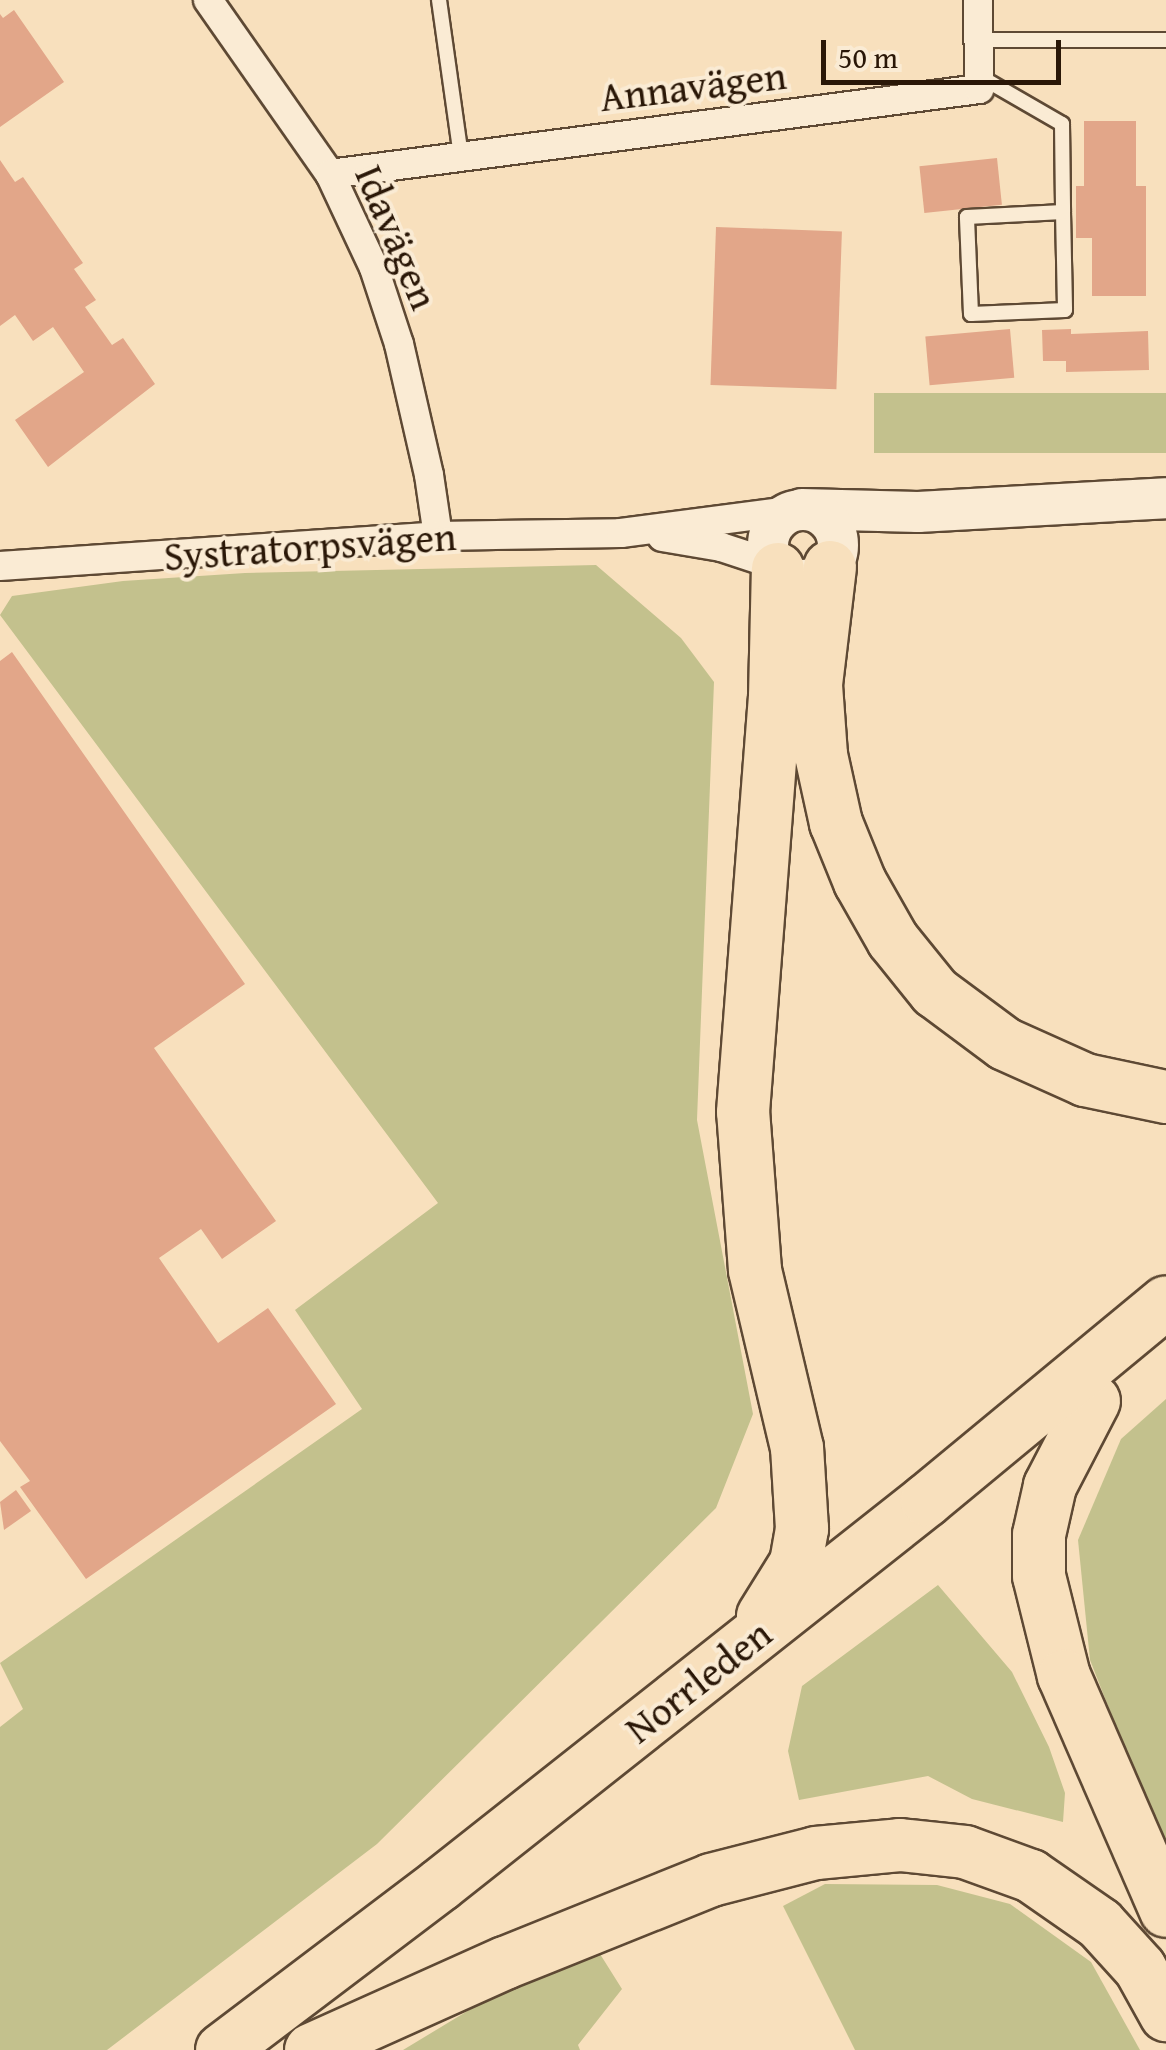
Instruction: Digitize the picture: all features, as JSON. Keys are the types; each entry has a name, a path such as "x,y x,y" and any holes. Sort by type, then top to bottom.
{"highway":[{"path":"832,564 816,685 821,756 842,838 860,882 894,940 935,992 1005,1044 1085,1080 1166,1097"},
{"path":"739,1648 782,1590 796,1563 802,1530 797,1448 755,1270 742,1112 774,697 775,566"},
{"name":"Norrleden","path":"222,2050 440,1885 928,1500 1166,1302"},
{"name":"Norrleden","path":"279,2050 520,1865 943,1517 1166,1343"},
{"path":"1094,1401 1050,1486 1039,1535 1038,1576 1064,1676 1166,1911"},
{"path":"311,2050 505,1963 711,1880 816,1852 900,1844 965,1852 1031,1876 1110,1935 1140,1968 1166,2015"}],"street":[{"name":"Idavägen","path":"208,0 330,174 374,268 398,344 429,474 438,536"},
{"path":"978,0 978,76"},
{"name":"Annavägen","path":"330,174 979,89 978,76"},
{"name":"Systratorpsvägen","path":"0,566 438,536 620,533 799,510 918,512 1166,498"},
{"path":"799,510 826,518 835,532 832,564 813,578 800,580 775,566 768,548 771,528 799,510"},
{"name":"Systratorpsvägen","path":"832,564 881,526 918,512"},
{"name":"Systratorpsvägen","path":"620,533 684,540 775,566"}],"lane":[{"path":"439,0 461,157"},
{"path":"978,40 1166,40"},
{"path":"978,76 1062,124 1064,212 1065,310 970,314 967,217 1064,212"}],"shaded area":[{"path":"874,393 1166,393 1166,453 874,453"},
{"path":"596,565 681,638 714,682 697,1120 753,1414 716,1508 377,1844 107,2050 0,2050 0,1727 23,1709 0,1663 362,1409 295,1310 438,1203 0,615 12,596 123,581 245,573"},
{"path":"1166,1399 1166,1854 1090,1660 1078,1540 1121,1439"},
{"path":"938,1585 1012,1672 1049,1747 1065,1793 1063,1822 972,1799 928,1776 799,1800 788,1751 802,1686"},
{"path":"825,1884 937,1885 1010,1904 1091,1962 1140,2050 855,2050 783,1906"},
{"path":"600,1954 622,1989 578,2045 580,2050 403,2050 489,1998"}],"building":[{"path":"14,10 64,82 0,127 0,14 3,18"},
{"path":"1084,121 1136,121 1136,186 1146,186 1146,296 1092,296 1092,238 1076,238 1076,186 1084,186"},
{"path":"997,158 1002,205 924,213 919,166"},
{"path":"0,160 15,182 23,177 83,263 74,269 96,300 85,307 112,345 123,338 155,384 48,467 15,420 84,372 53,327 33,341 15,315 0,326"},
{"path":"716,227 842,231 836,389 710,385"},
{"path":"1010,329 1014,378 930,385 925,336"},
{"path":"1071,329 1071,334 1148,331 1149,370 1066,372 1066,361 1043,361 1042,330"},
{"path":"12,652 245,984 154,1048 276,1221 222,1259 201,1229 159,1258 218,1343 268,1308 336,1404 86,1579 20,1487 30,1481 0,1441 0,661"},
{"path":"16,1490 31,1511 4,1530 0,1502"}]}
